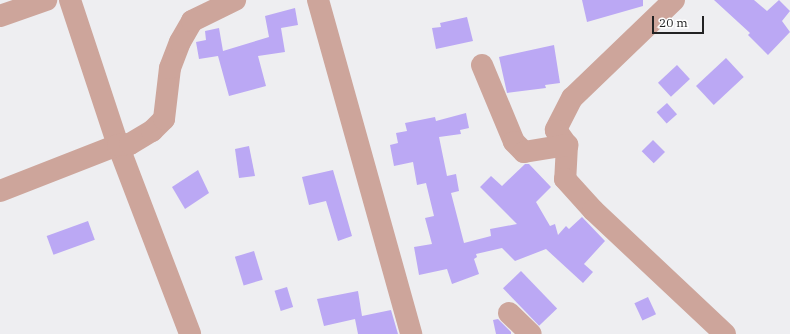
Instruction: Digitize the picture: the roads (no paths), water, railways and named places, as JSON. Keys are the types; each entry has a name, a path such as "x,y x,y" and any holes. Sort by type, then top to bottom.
{"street":[{"path":"0,16 46,0"},
{"path":"70,0 118,145 190,334"},
{"path":"0,191 118,145 130,144 152,131 164,119 170,68 180,42 192,21 235,0"},
{"path":"318,0 411,334"},
{"path":"674,0 572,98 556,130 567,145 565,179 593,210 713,330"},
{"path":"482,65 514,142 524,152 567,145"},
{"path":"509,313 531,334"}]}
